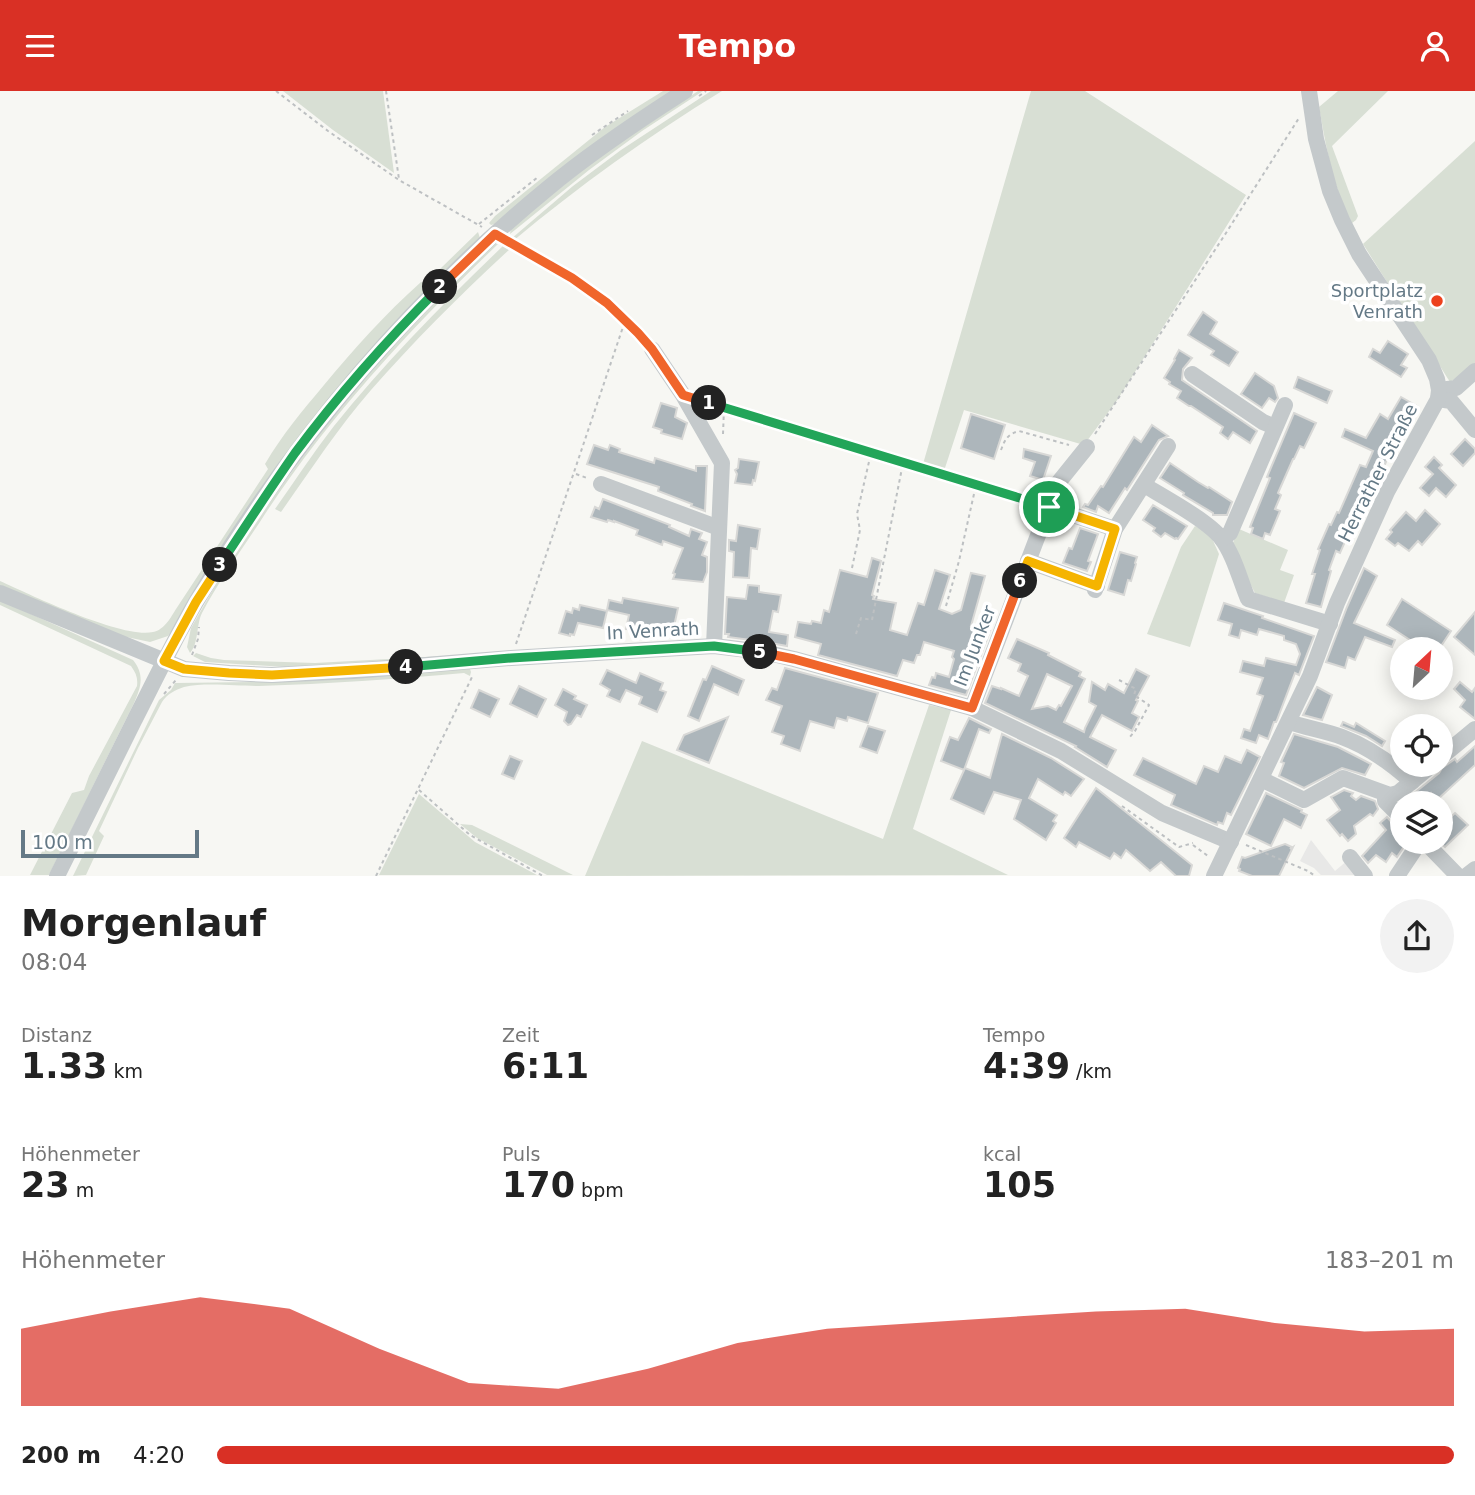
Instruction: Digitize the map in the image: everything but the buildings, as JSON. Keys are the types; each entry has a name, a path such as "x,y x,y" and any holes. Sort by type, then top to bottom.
{"street":[{"path":"1309,91 1316,139 1330,191 1342,221 1359,254 1429,360 1437,379 1439,394"},
{"path":"57,876 196,602 296,452 348,386 403,324 495,234 548,188 599,149 690,95"},
{"path":"652,349 683,395 722,463 714,646"},
{"path":"1439,394 1457,388 1475,371"},
{"path":"1192,374 1263,422 1275,427"},
{"path":"1439,394 1451,401 1475,430"},
{"name":"Herrather Straße","path":"1217,871 1310,676 1337,603 1382,503 1439,394"},
{"path":"1222,539 1230,533 1284,405"},
{"path":"1028,561 1096,588 1115,529 1168,446"},
{"name":"Im Junker","path":"972,708 1058,483 1085,449"},
{"path":"601,484 719,528"},
{"path":"1144,485 1212,528 1222,539 1248,599 1329,624"},
{"path":"1049,507 1115,529"},
{"name":"In Venrath","path":"0,593 184,669 229,673 272,675 714,646 764,652 972,708 1061,751 1163,813 1232,840"},
{"path":"1289,722 1341,737 1391,763 1412,782"},
{"path":"1453,747 1475,729"},
{"path":"1261,779 1304,800 1343,778 1390,795 1398,793 1418,777"},
{"path":"1385,794 1385,801 1390,806"},
{"path":"1397,876 1412,854"},
{"path":"1435,854 1458,876"},
{"path":"1350,857 1365,876"},
{"path":"1466,876 1475,869"}],"path":[{"path":"276,91 399,180 572,278 607,303 652,349"},
{"path":"386,91 399,180"},
{"path":"690,95 706,91"},
{"path":"1002,450 1005,440 1012,433 1019,431 1085,449 1300,116 1311,113"},
{"path":"511,658 625,320"},
{"path":"683,395 1049,507"},
{"path":"852,568 860,530 857,513 871,452"},
{"path":"856,634 861,618 872,619 903,462"},
{"path":"946,606 976,484"},
{"path":"163,695 195,650 200,624"},
{"path":"376,876 480,662"},
{"path":"1119,680 1136,689 1134,695 1149,705 1129,738"},
{"path":"418,790 470,835 542,876"},
{"path":"1232,840 1315,876"},
{"path":"1193,844 1217,871"}],"shaded area":[{"path":"283,91 383,91 394,173 333,130"},
{"path":"663,91 672,91 495,224 489,223 605,127"},
{"path":"698,91 703,91 589,170 510,234 511,227 603,154"},
{"path":"711,91 722,91 641,144 563,200 513,241 511,239 573,186 621,150"},
{"path":"1031,91 1085,91 1246,195 1118,399 1084,445 964,410 944,471 923,464"},
{"path":"1338,91 1388,91 1332,146 1358,216 1352,223 1335,181 1319,107"},
{"name":"Sportplatz Venrath","path":"1475,141 1475,367 1450,382 1363,244"},
{"path":"478,232 480,238 411,307 168,636 150,642 117,635 0,589 0,581 99,623 139,632 157,631 171,618 268,469 265,464 278,443 301,413 382,319 421,282 427,284"},
{"path":"492,244 498,244 374,373 290,477 209,600 200,618 195,644 190,653 187,647 191,628 270,501 337,411 403,334"},
{"path":"505,244 511,248 439,317 388,371 347,419 281,512 275,509 326,436 374,378"},
{"path":"1195,526 1210,534 1219,554 1190,647 1147,634 1181,547"},
{"path":"1239,529 1288,550 1280,570 1294,575 1284,603 1255,593 1231,547"},
{"path":"0,600 133,660 140,676 140,686 134,703 49,875 30,875 72,793 84,790 137,686 137,678 131,666 0,605"},
{"path":"196,653 224,660 315,663 481,656 285,667 205,662 193,656"},
{"path":"470,669 470,676 464,673 311,684 201,685 174,691 162,702 138,748 99,831 104,836 86,875 73,876 159,700 175,683 252,682"},
{"path":"929,705 951,710 913,829 1008,875 585,876 642,741 883,839"},
{"path":"419,794 475,842 537,875 379,875"},
{"path":"460,824 472,825 573,875 547,875 477,838"},
{"path":"1311,840 1335,871 1348,860 1362,875 1321,875 1300,861"}],"place":[{"name":"Sportplatz Venrath","path":"1437,301"}],"route":[{"path":"495,234 572,278 607,303 652,349 683,395 1049,507 1115,529 1097,586 1028,561 972,708 794,659 714,646 272,675 184,669 164,661 196,602 296,452 348,386 403,324 495,234"}]}
